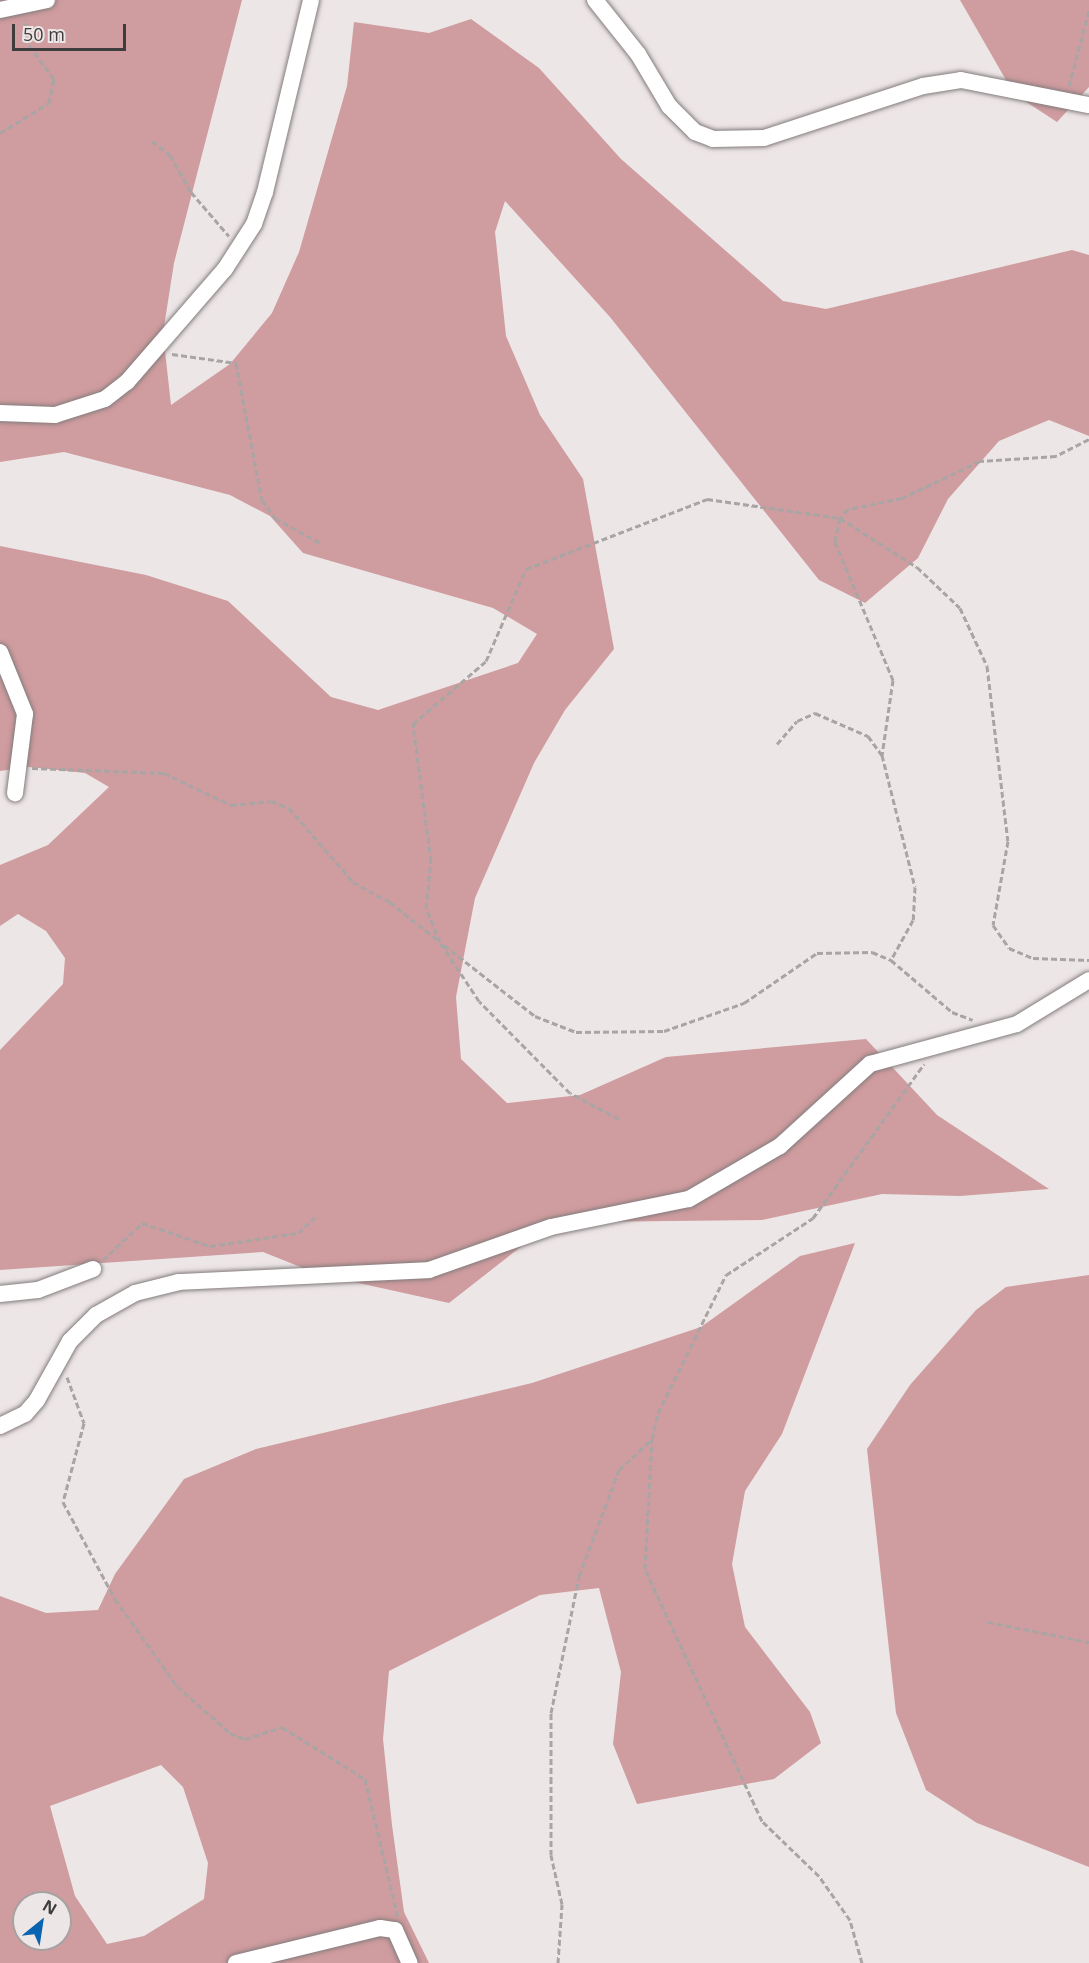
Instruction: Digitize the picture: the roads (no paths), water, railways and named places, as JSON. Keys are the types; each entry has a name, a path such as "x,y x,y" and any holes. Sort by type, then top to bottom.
{"street":[{"path":"0,10 43,0"},
{"path":"0,413 37,416 81,410 128,382 240,248 266,192 311,0"},
{"path":"595,0 638,54 669,106 695,132 713,139 764,138 923,86 961,80 1089,105"},
{"path":"0,652 25,714 15,793"},
{"path":"0,1426 24,1414 70,1341 96,1315 135,1293 179,1282 429,1270 551,1227 689,1199 780,1146 870,1064 893,1054 928,1050 1017,1024 1089,980"},
{"path":"0,1294 38,1290 93,1269"},
{"path":"236,1963 380,1928 395,1930 410,1963"}]}
